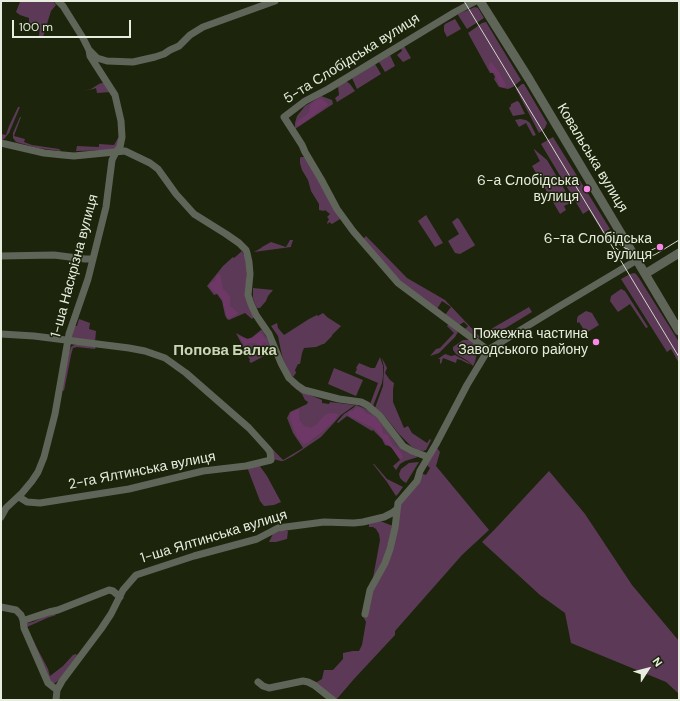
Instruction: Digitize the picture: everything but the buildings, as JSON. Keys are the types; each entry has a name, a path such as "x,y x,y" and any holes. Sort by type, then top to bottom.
{"street":[{"name":"1-ша Наскрізна вулиця","path":"1,517 6,508 27,488 34,478 44,457 68,340 87,283 106,207 112,160 120,145 122,133 116,99 90,56 89,50 63,6 58,1"},
{"path":"89,50 97,58 107,60 133,62 155,57 179,46 190,35 203,27 275,1"},
{"name":"5-та Слобідська вулиця","path":"476,1 455,12 328,89 305,101 284,117 302,145 304,152 337,209 353,231 396,281 488,350"},
{"name":"Ковальська вулиця","path":"480,1 529,79 679,331"},
{"path":"1,143 44,153 74,156 125,151 150,163 158,169 176,194 194,214 226,234 246,250 250,274 248,295 251,304 269,334 289,378 304,390 339,399 361,402 367,405 377,412 403,446 428,457"},
{"path":"645,274 679,253"},
{"path":"1,256 54,256 85,260 92,259"},
{"path":"488,350 637,260"},
{"path":"1,334 68,340"},
{"name":"2-га Ялтинська вулиця","path":"19,497 27,502 40,503 129,489 202,471 246,466 271,460 270,452 252,431 190,377 165,358 145,351 129,348 68,340"},
{"name":"1-ша Ялтинська вулиця","path":"365,614 370,590 385,563 390,549 395,528 398,503 418,481 419,472 488,350"},
{"name":"1-ша Ялтинська вулиця","path":"56,700 57,690 64,678 101,629 134,576 194,556 257,540 277,529 324,522 368,522 384,517 397,509"},
{"path":"23,620 58,610 109,590 113,591 120,597"},
{"path":"1,607 16,610 21,615 24,628 48,683 57,690"},
{"path":"258,682 269,688 303,681 308,682 333,700"}],"shaded area":[{"path":"53,1 56,5 51,11 43,37 39,36 40,25 29,23 29,18 16,12 20,2"},
{"path":"475,7 478,8 484,18 467,29 458,14"},
{"path":"455,19 461,29 447,37 444,31 444,26"},
{"path":"486,22 521,80 513,87 508,89 499,87 494,79 495,77 493,73 490,73 468,33 482,23"},
{"path":"404,46 411,58 403,62 397,55 402,51 401,48"},
{"path":"390,55 395,66 385,72 379,62"},
{"path":"491,62 500,74 506,86 502,87 499,85 495,74 491,72 489,68"},
{"path":"375,64 381,74 357,89 352,78"},
{"path":"346,81 355,91 337,102 335,98 339,95 338,86"},
{"path":"105,82 111,92 97,93 96,88 82,91 91,89"},
{"path":"524,84 547,123 545,128 539,133 516,89"},
{"path":"321,96 332,100 333,104 295,129 297,116 305,106"},
{"path":"321,98 328,105 297,126 296,124 298,121 309,113 310,106 313,102"},
{"path":"517,101 525,114 513,116 509,108 511,104"},
{"path":"18,107 20,107 9,133 4,139 1,140 1,134 6,135"},
{"path":"20,117 14,136 25,139 24,142 32,145 59,149 61,151 38,148 16,142 13,138 13,133"},
{"path":"515,120 526,120 530,123 536,135 533,136 526,123 519,127"},
{"path":"553,137 610,229 603,233 589,210 583,214 541,144"},
{"path":"118,138 120,138 116,149 76,151 77,146 99,147 99,144 114,145"},
{"path":"534,149 547,160 572,202 564,206 566,210 560,214 532,166 540,161"},
{"path":"301,157 304,157 314,171 340,219 332,224 329,222 328,224 327,223 329,219 327,217 330,214 325,210 319,210 319,204 311,191 308,180 302,170 300,163"},
{"path":"426,215 443,243 435,247 418,221"},
{"path":"457,218 475,245 460,254 455,253 448,241 459,234 452,222"},
{"path":"366,236 407,278 445,300 479,336 529,307 532,312 491,337 480,339 465,329 468,326 464,322 459,325 445,315 451,307 442,301 437,309 400,283 362,240"},
{"path":"290,240 293,240 291,247 254,252 271,242 286,247"},
{"path":"242,251 247,266 245,292 254,317 252,319 245,313 229,320 225,315 222,301 217,294 214,295 207,286 223,266"},
{"path":"634,273 639,278 679,342 679,363 671,349 667,352 621,279"},
{"path":"220,274 223,289 230,297 230,306 238,313 230,318 227,318 222,299 209,286 211,282 215,281 217,275"},
{"path":"253,288 273,290 260,308 257,308 255,304 253,298"},
{"path":"621,289 625,291 648,327 646,328 630,304 618,312 610,301 611,296"},
{"path":"586,311 592,313 599,325 586,333 579,322 577,323 577,319 578,316"},
{"path":"323,313 341,326 324,344 316,347 304,348 300,364 298,364 295,370 296,373 293,377 283,359 278,336 271,326 277,323 278,328 284,335 309,319"},
{"path":"79,319 90,323 89,329 96,331 95,342 72,338 71,335 74,326 77,326"},
{"path":"449,323 458,332 439,353 430,356 454,333 447,326"},
{"path":"261,330 273,350 272,353 251,363 236,333 247,339 251,338"},
{"path":"260,332 266,339 269,348 264,342 263,348 255,343 248,343 247,345 254,356 253,358 239,336 248,339 254,337"},
{"path":"463,340 471,340 478,348 473,366 468,361 456,354 453,350 453,347"},
{"path":"83,344 96,346 95,349 73,348 64,391 62,390 68,354 71,347 74,345"},
{"path":"445,354 451,356 455,355 471,365 457,359 456,363 443,358 441,364 440,359 438,359"},
{"path":"380,357 383,366 382,383 373,406 370,404 378,383 355,373 359,363 375,368"},
{"path":"382,358 387,368 385,373 394,383 393,402 404,428 408,426 412,433 427,443 430,439 431,440 426,450 418,450 412,447 383,414 375,408 383,386 384,367"},
{"path":"334,368 363,380 356,396 328,384"},
{"path":"291,383 298,390 322,400 322,403 329,404 330,402 355,405 341,415 321,437 293,456 281,461 273,459 256,432 283,460 303,448 293,433 287,418 290,412 307,404 308,402 302,394 290,384"},
{"path":"356,405 371,412 402,449 418,457 405,461 400,464 396,470 393,466 400,460 392,448 385,445 382,439 373,430 372,431 347,416 338,423 337,422 344,414"},
{"path":"358,407 377,419 382,426 383,433 388,435 393,446 401,453 403,457 401,459 375,429 348,415 350,411 353,411"},
{"path":"299,409 300,421 304,426 311,428 316,425 325,415 330,413 338,415 335,420 323,431 304,444 297,437 290,419 291,412"},
{"path":"437,448 440,452 436,466 489,530 462,555 395,631 395,635 336,700 312,682 317,682 322,679 324,670 333,670 343,659 343,653 359,651 362,645 366,622 362,614 379,577 399,503 423,474 426,475 430,468 427,465"},
{"path":"419,462 406,483 400,478 399,474 401,469 409,463"},
{"path":"373,464 387,479 403,487 396,496 387,482"},
{"path":"259,465 267,476 281,502 274,505 264,506 260,501 247,467"},
{"path":"549,471 585,514 632,585 679,641 679,694 666,682 571,643 565,613 540,595 482,542"},
{"path":"380,521 393,526 388,551 373,578 380,540 376,529 369,527 369,524"},
{"path":"282,530 288,531 287,539 269,542 273,534"},
{"path":"54,613 56,615 27,627 50,676 63,666 73,655 78,654 59,680 52,683 48,679 25,623 33,622"}],"tram line":[{"path":"464,1 679,357"},
{"path":"610,232 619,244 632,251 647,252 656,248"},
{"path":"616,248 622,253 631,257 645,259 679,240"}],"place":[{"name":"6-а Слобідська вулиця","path":"587,189"},
{"name":"6-та Слобідська вулиця","path":"660,247"},
{"name":"Пожежна частина Заводського району","path":"596,342"}],"district":[{"name":"Попова Балка","path":"225,351"}]}
